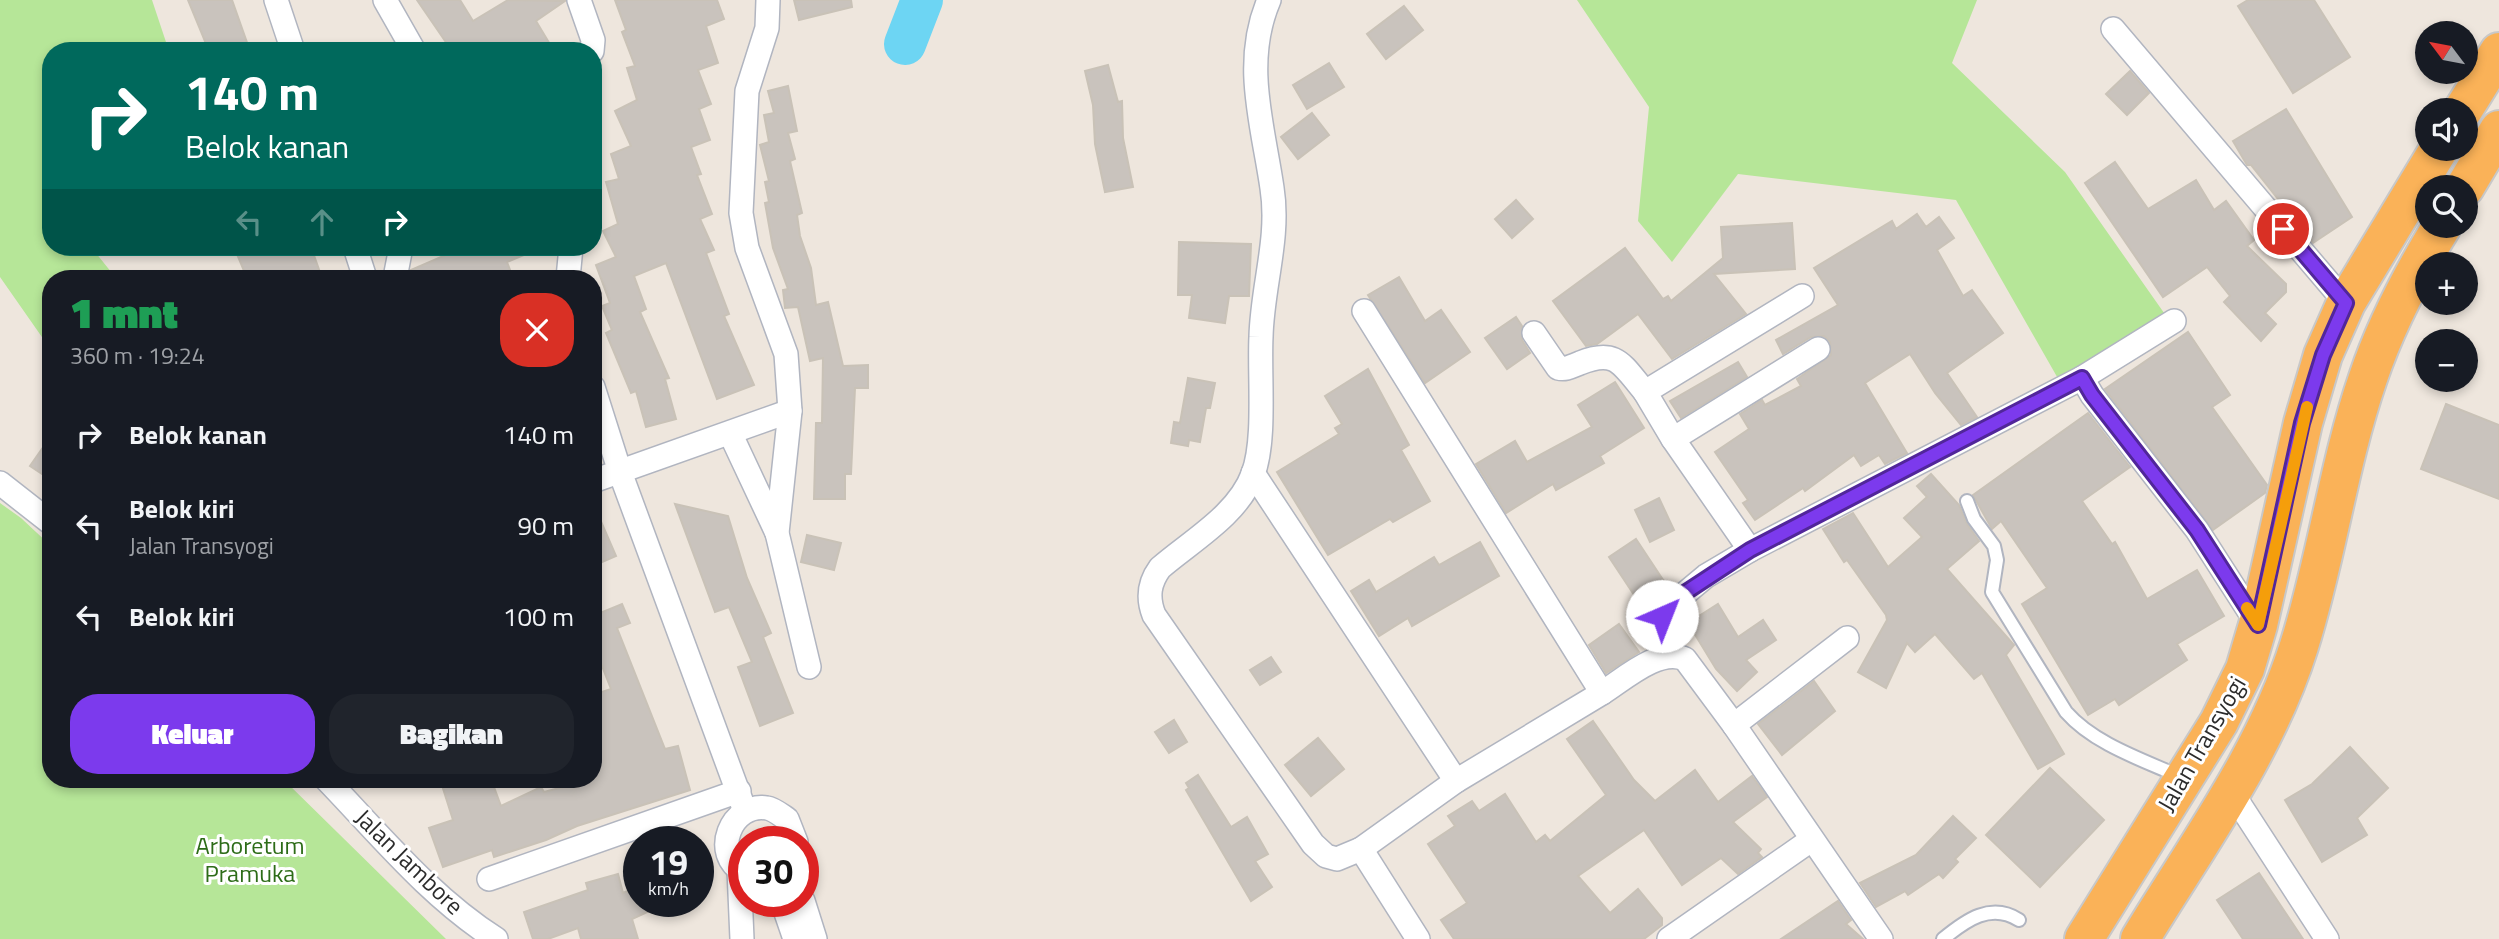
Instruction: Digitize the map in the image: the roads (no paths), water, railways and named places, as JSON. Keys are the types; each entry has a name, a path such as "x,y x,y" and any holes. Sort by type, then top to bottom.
{"highway":[{"path":"2470,98 2499,52"},
{"path":"2472,175 2499,130"},
{"name":"Jalan Transyogi","path":"2084,939 2219,722 2245,669 2287,504 2302,423 2319,366 2346,303 2431,161"},
{"name":"Jalan Transyogi","path":"2140,939 2231,791 2274,709 2299,647 2367,380 2394,311 2435,238"},
{"path":"2287,504 2335,511"}],"street":[{"path":"276,0 290,42"},
{"path":"385,0 409,42"},
{"path":"579,0 593,42"},
{"path":"768,0 767,28 747,90 741,213 747,248 786,354 790,411 777,533"},
{"path":"1269,0 1258,42 1255,92 1273,190 1273,228 1261,335 1259,421 1253,473 1239,499 1160,568 1152,579 1149,603 1154,615 1313,844 1331,859 1361,849 1456,781 1654,661 1673,655"},
{"path":"2113,29 2346,303"},
{"path":"1645,392 1802,296"},
{"path":"1364,311 1602,693"},
{"path":"1881,939 1691,665 1673,655 1662,622 1664,611 1706,576 1750,550 2082,378 2174,321"},
{"path":"1534,333 1558,368 1564,369 1598,356 1608,356 1619,362 1645,392 1673,439 1750,550"},
{"path":"1673,439 1818,349"},
{"path":"2082,378 2092,395 2197,530 2258,625"},
{"path":"602,478 731,435 790,411"},
{"path":"602,415 620,472 742,801 731,826"},
{"path":"731,435 777,533 809,667"},
{"path":"1253,473 1456,781"},
{"path":"0,483 42,516"},
{"path":"1734,725 1847,638"},
{"name":"Jalan Jambore","path":"334,788 411,869 464,917 496,939"},
{"path":"2231,791 2327,939"},
{"path":"489,879 742,801 768,808 788,819 790,826"},
{"path":"728,833 728,850"},
{"path":"1669,939 1811,840"},
{"path":"1361,849 1418,939"},
{"path":"741,917 741,939"},
{"path":"787,917 795,939"},
{"path":"808,917 815,939"}],"lane":[{"path":"1967,500 1974,519 1994,546 1997,560 1992,592 2066,712 2074,722 2119,749 2184,779"},
{"path":"1943,939 1963,922 1984,913 2008,913 2019,920"}],"waterway":[{"path":"905,44 922,0"}],"park label":[{"name":"Arboretum Pramuka","path":"250,860"}]}
